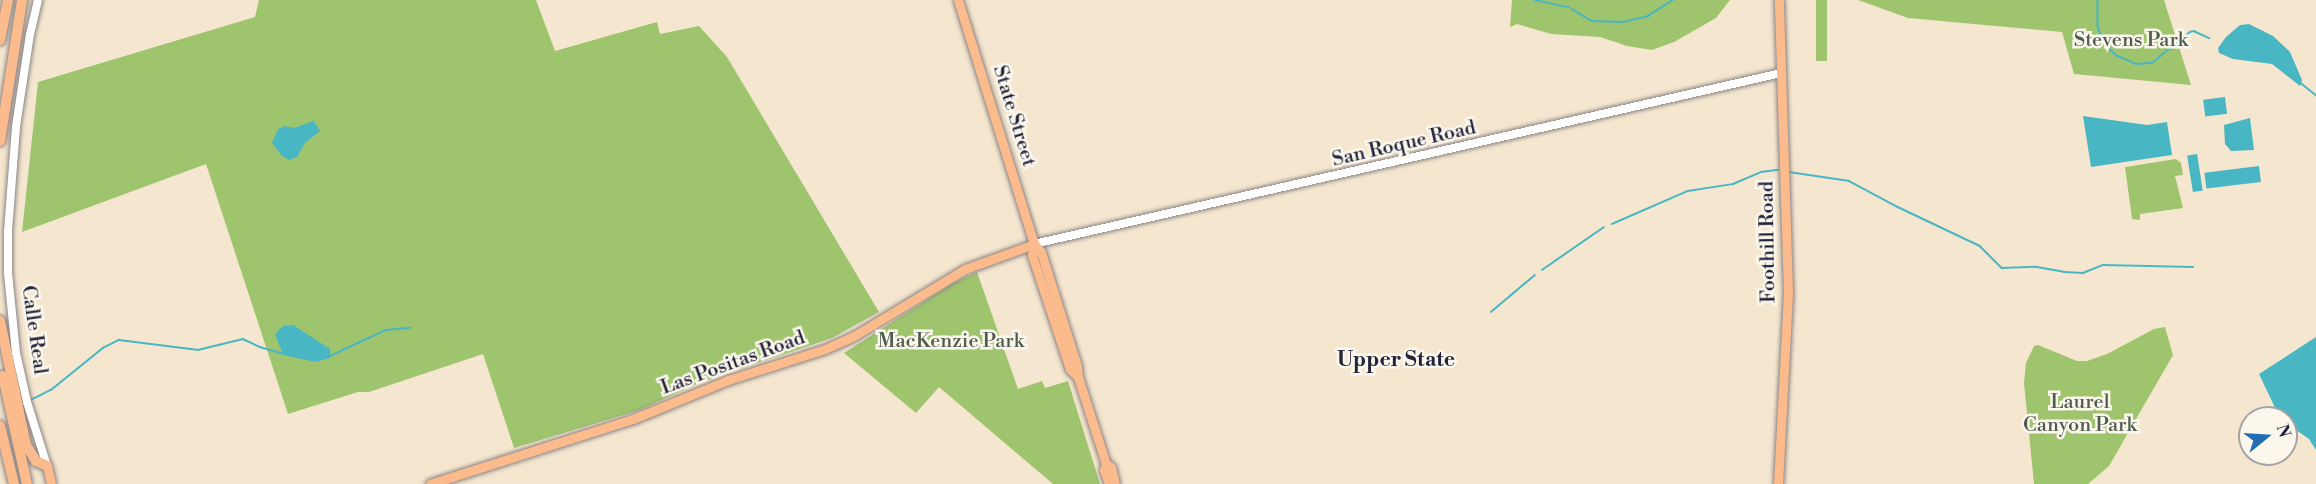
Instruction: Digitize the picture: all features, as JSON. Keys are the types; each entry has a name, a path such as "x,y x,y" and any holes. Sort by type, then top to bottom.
{"highway":[{"path":"0,40 8,0"},
{"path":"0,141 22,0"},
{"path":"0,321 26,445 36,461 47,466"},
{"path":"0,361 27,484"},
{"path":"0,426 14,484"}],"main road":[{"name":"State Street","path":"957,0 1034,244 1032,255 1070,369 1078,377 1106,464 1104,470 1109,484"},
{"name":"Foothill Road","path":"1778,484 1788,292 1779,1"},
{"name":"Las Positas Road","path":"430,484 633,419 728,380 825,349 854,336 957,273 1034,244"},
{"name":"State Street","path":"1106,464 1111,467 1115,484"},
{"name":"Calle Real","path":"47,466 51,484"}],"street":[{"name":"Calle Real","path":"38,0 16,127 8,232 8,273 16,352 47,466"},
{"name":"San Roque Road","path":"1034,244 1781,73"}],"green space":[{"path":"259,0 536,0 555,51 657,22 660,34 699,26 727,57 879,312 832,338 701,382 640,410 514,448 483,354 369,392 358,392 288,414 206,164 22,232 38,82 255,17"},
{"path":"1512,0 1730,0 1716,18 1674,42 1652,50 1627,46 1600,37 1551,34 1517,24 1510,27"},
{"path":"1816,0 1827,0 1827,61 1816,61"},
{"name":"Stevens Park","path":"1858,0 2164,0 2191,85 2074,74 2062,32 1908,18"},
{"path":"2176,159 2181,163 2183,175 2175,176 2183,208 2140,214 2140,220 2132,219 2125,167"},
{"name":"MacKenzie Park","path":"977,272 1018,389 1042,381 1045,388 1068,381 1100,484 1053,484 939,387 916,413 844,353 953,283"},
{"name":"Laurel Canyon Park","path":"2165,327 2173,355 2109,466 2088,484 2034,484 2024,383 2026,363 2034,346 2038,345 2077,361 2087,361 2107,354 2154,329"}],"water":[{"path":"2249,24 2273,36 2290,52 2302,80 2300,86 2272,64 2233,59 2219,53 2218,48 2226,37 2240,25"},
{"path":"2225,97 2227,114 2205,117 2203,100"},
{"path":"2083,116 2147,125 2167,122 2172,155 2091,167"},
{"path":"2250,118 2254,150 2231,151 2225,144 2224,125"},
{"path":"314,121 320,131 305,143 297,157 289,160 281,155 272,143 278,129 285,126 294,128"},
{"path":"2197,154 2203,191 2193,192 2187,156"},
{"path":"2259,166 2261,182 2206,189 2204,173"},
{"path":"293,325 330,349 330,358 315,362 283,355 275,334 283,326"},
{"path":"2316,337 2316,450 2309,439 2298,431 2298,406 2274,406 2259,374"}],"waterway":[{"path":"1535,0 1569,7"},
{"path":"1572,9 1592,21 1623,22 1648,16 1673,0"},
{"path":"2098,0 2098,26 2104,43 2116,55 2136,64 2152,63 2190,32 2194,31 2209,38"},
{"path":"2301,83 2316,95"},
{"path":"1612,224 1688,191 1733,184 1761,172 1778,170"},
{"path":"1789,172 1849,181 1980,246 2002,268 2037,267 2083,273 2103,265 2193,267"},
{"path":"1542,270 1604,227"},
{"path":"1491,312 1535,275"},
{"path":"330,356 386,330 410,328"},
{"path":"29,401 51,390 103,348 119,340 198,350 243,339 284,354"}],"district":[{"name":"Upper State","path":"1396,360"}]}
